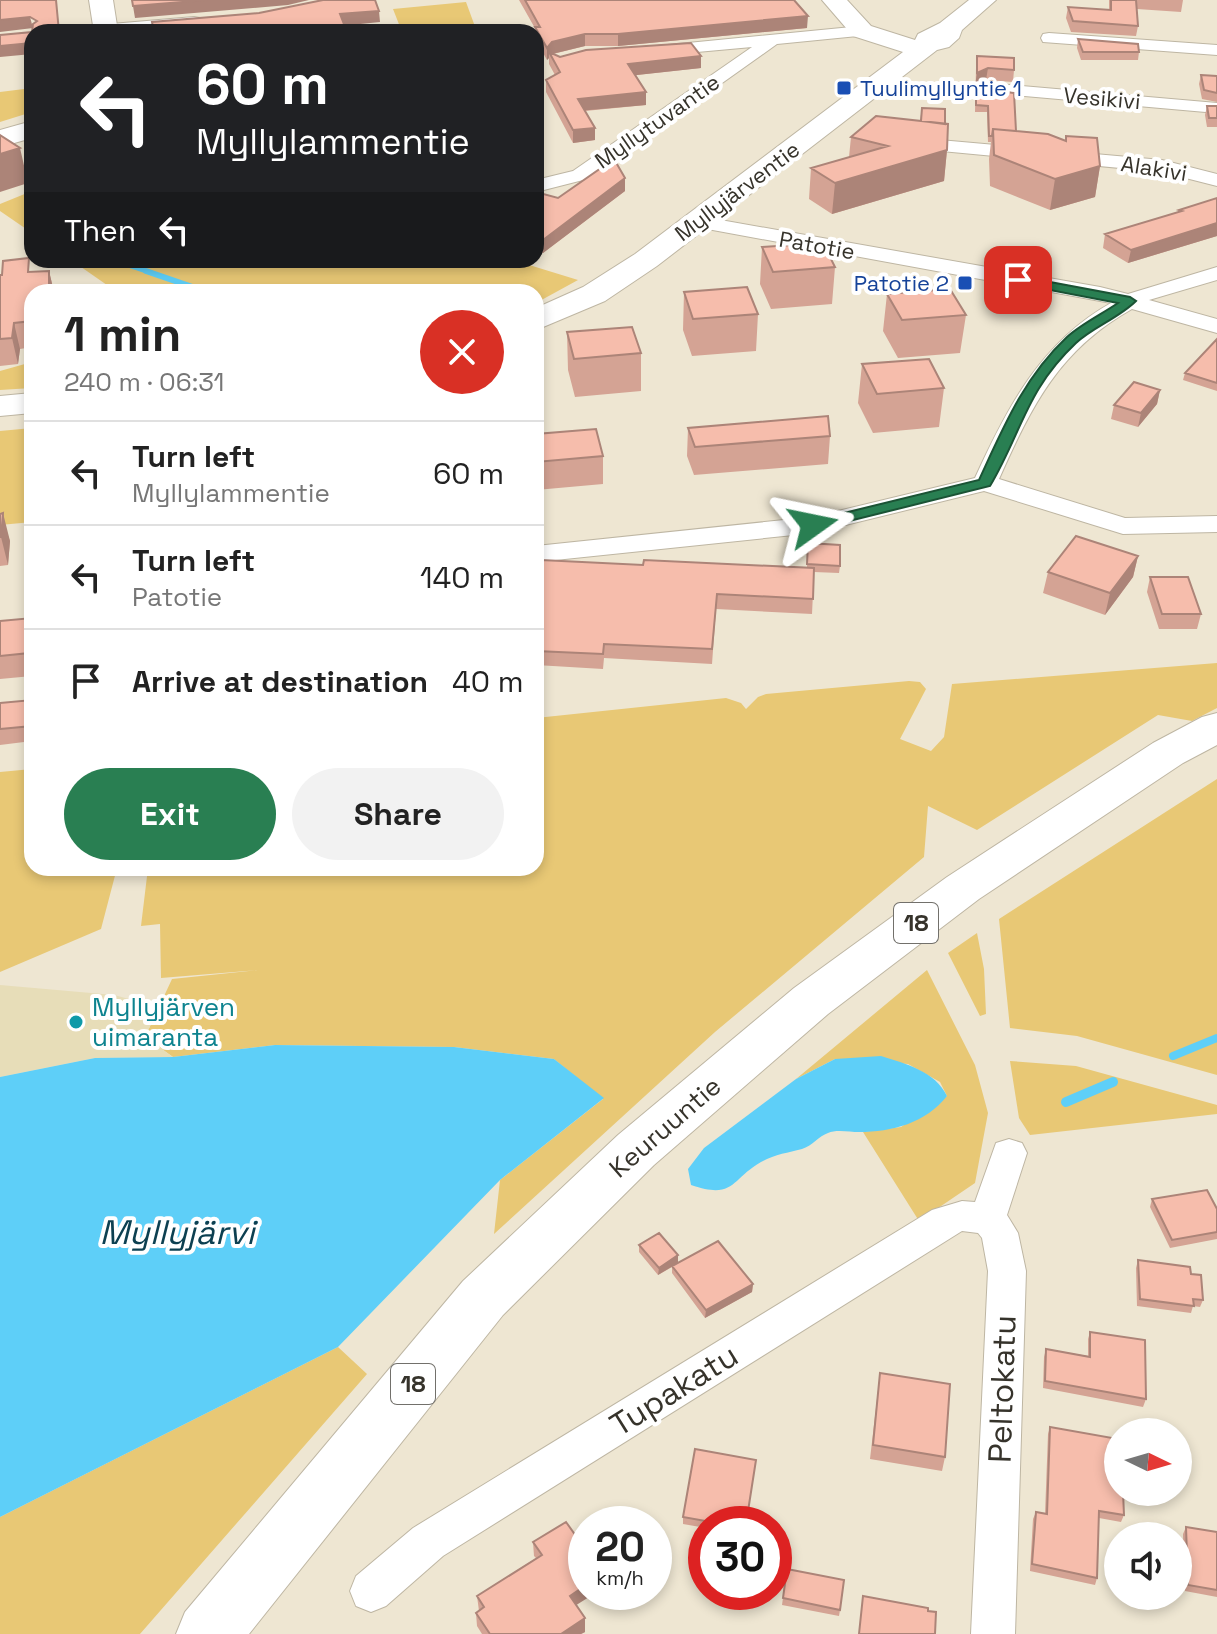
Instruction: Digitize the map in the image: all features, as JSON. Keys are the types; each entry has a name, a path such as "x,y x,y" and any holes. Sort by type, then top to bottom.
{"main road":[{"path":"101,0 105,24"},
{"path":"834,0 862,31 925,47"},
{"name":"Myllyjärventie","path":"544,316 594,294 698,222 925,47 940,42 950,33 949,28 984,0"},
{"path":"0,139 24,132"},
{"path":"0,406 24,404"},
{"name":"Keuruuntie","path":"208,1634 483,1298 636,1150 811,1001 963,888 1168,753 1217,727"}],"street":[{"path":"173,24 212,20"},
{"path":"630,53 862,31"},
{"path":"1049,38 1217,50"},
{"name":"Myllytuvantie","path":"544,184 580,175 771,41"},
{"name":"Vesikivi","path":"986,88 1217,108"},
{"name":"Alakivi","path":"898,143 1162,166 1217,180"},
{"name":"Patotie","path":"698,222 1130,301 1217,326"},
{"path":"985,483 1018,410 1038,377 1073,339 1130,301 1217,273"},
{"path":"544,553 813,525 985,483 1123,526 1217,524"},
{"path":"988,1218 1009,1153"},
{"name":"Tupakatu","path":"371,1591 428,1542 945,1221 962,1216 988,1218"},
{"name":"Peltokatu","path":"988,1218 1000,1233 1007,1271 993,1634"}],"shaded area":[{"path":"466,2 474,24 399,24 393,9"},
{"path":"24,89 24,114 0,122 0,92"},
{"path":"24,194 24,228 0,211 0,204"},
{"path":"82,268 539,268 578,280 544,299 544,284 106,284"},
{"path":"24,364 24,388 0,390 0,371"},
{"path":"24,429 24,523 0,525 0,431"},
{"path":"1217,663 1217,708 1192,721 1158,715 977,830 928,806 924,857 715,1032 494,1234 500,1180 603,1099 554,1059 454,1047 275,1045 173,1057 145,1037 172,979 258,970 161,978 160,924 141,926 147,876 544,876 544,717 726,698 741,703 746,709 766,694 909,681 920,682 926,689 900,739 931,751 944,737 952,684"},
{"path":"24,770 24,876 115,876 101,929 0,972 0,772"},
{"path":"1217,779 1217,1075 1077,1036 1010,1028 999,919"},
{"path":"977,933 984,969 986,1014 980,1016 948,953"},
{"path":"927,970 975,1065 988,1113 975,1183 919,1221 863,1132 901,1127 947,1096 940,1082 908,1064 835,1059 796,1079"},
{"path":"1010,1061 1076,1066 1217,1105 1217,1114 1030,1135 1019,1118"},
{"path":"338,1347 367,1374 140,1634 0,1634 0,1517"}],"sand":[{"name":"Myllyjärven uimaranta","path":"0,985 114,995 159,1007 145,1037 173,1057 95,1058 0,1077"}],"water":[{"name":"Myllyjärvi","path":"275,1045 454,1047 554,1059 604,1098 500,1180 338,1347 0,1517 0,1077 95,1058 173,1057"},
{"path":"881,1056 927,1074 947,1096 929,1113 896,1128 828,1133 806,1148 761,1162 725,1189 691,1185 688,1169 704,1148 796,1079 835,1059"}],"building":[{"path":"0,0 56,0 58,24 33,24 37,21 30,17 0,20"},
{"path":"132,0 207,0 133,6"},
{"path":"323,0 375,0 379,11 340,14 344,24 152,22 259,13"},
{"path":"525,0 794,0 808,16 618,34 585,34 552,42 547,48 544,24 538,24"},
{"path":"1111,0 1136,0 1138,26 1073,21 1068,7 1111,10"},
{"path":"24,33 24,44 0,46 0,35"},
{"path":"1078,39 1138,44 1139,52 1083,52"},
{"path":"691,43 701,56 628,64 646,92 578,99 595,128 573,130 546,80 560,72 549,52 560,57 586,50"},
{"path":"977,56 1014,58 1014,70 988,68 977,73"},
{"path":"1201,75 1217,76 1217,93 1204,90"},
{"path":"976,85 981,89 1014,93 1016,131 993,129 992,136 989,136 988,106 976,105"},
{"path":"1207,106 1217,106 1217,118 1209,118"},
{"path":"922,108 945,109 945,124 921,121"},
{"path":"876,116 948,124 947,150 835,183 811,168 888,146 851,137"},
{"path":"993,129 1048,134 1066,141 1066,136 1097,138 1100,166 1055,179 994,155"},
{"path":"0,135 20,148 0,154"},
{"path":"614,159 625,178 544,239 544,194 558,198"},
{"path":"1217,198 1217,223 1131,250 1105,234 1182,211 1179,210"},
{"path":"823,243 835,267 773,272 762,247"},
{"path":"24,259 24,268 28,268 28,272 49,271 49,284 24,284 24,322 14,323 12,338 0,339 0,275 3,261"},
{"path":"747,287 758,314 693,319 684,292"},
{"path":"950,289 966,315 902,320 887,294"},
{"path":"632,327 641,353 574,359 567,332"},
{"path":"1217,339 1217,383 1185,373"},
{"path":"929,359 944,388 877,394 862,364"},
{"path":"1134,382 1160,390 1141,413 1114,405"},
{"path":"828,416 830,436 695,447 688,428"},
{"path":"596,429 603,456 544,461 544,433"},
{"path":"3,513 1,537 0,537 0,514"},
{"path":"1076,536 1138,556 1110,593 1048,572"},
{"path":"808,543 840,545 840,566 807,564"},
{"path":"544,560 643,565 644,560 814,568 813,599 717,594 712,649 604,644 603,654 544,651"},
{"path":"1150,577 1188,577 1201,614 1162,614"},
{"path":"24,619 24,654 0,656 0,621"},
{"path":"24,701 24,727 0,729 0,703"},
{"path":"1207,1190 1217,1209 1217,1232 1172,1240 1152,1199"},
{"path":"659,1233 678,1255 659,1268 639,1245"},
{"path":"718,1241 753,1284 706,1310 672,1266"},
{"path":"1138,1260 1190,1267 1191,1274 1201,1275 1203,1300 1193,1299 1194,1306 1140,1299"},
{"path":"1090,1332 1145,1340 1146,1399 1045,1381 1046,1349 1090,1357"},
{"path":"880,1373 950,1384 945,1457 873,1445"},
{"path":"1050,1427 1104,1437 1104,1506 1124,1506 1124,1515 1099,1511 1097,1578 1032,1564 1036,1512 1047,1514"},
{"path":"695,1449 756,1460 749,1506 688,1506 688,1518 683,1517"},
{"path":"566,1522 568,1525 568,1610 580,1610 585,1618 561,1634 490,1634 476,1613 484,1607 477,1596 542,1555 533,1542"},
{"path":"1192,1528 1217,1532 1217,1590 1192,1586"},
{"path":"792,1570 844,1580 840,1610 792,1600"},
{"path":"863,1596 936,1612 935,1634 859,1634"}],"waterway":[{"path":"137,268 146,271"},
{"path":"146,271 152,273"},
{"path":"146,271 184,284"},
{"path":"1173,1056 1217,1038"},
{"path":"1066,1102 1113,1082"}],"place":[{"name":"Tuulimyllyntie 1","path":"844,88"},
{"name":"Patotie 2","path":"965,283"},
{"name":"Myllyjärven uimaranta","path":"76,1022"}],"route":[{"path":"813,525 985,483 1018,410 1038,377 1073,339 1130,301 1018,280"}]}
